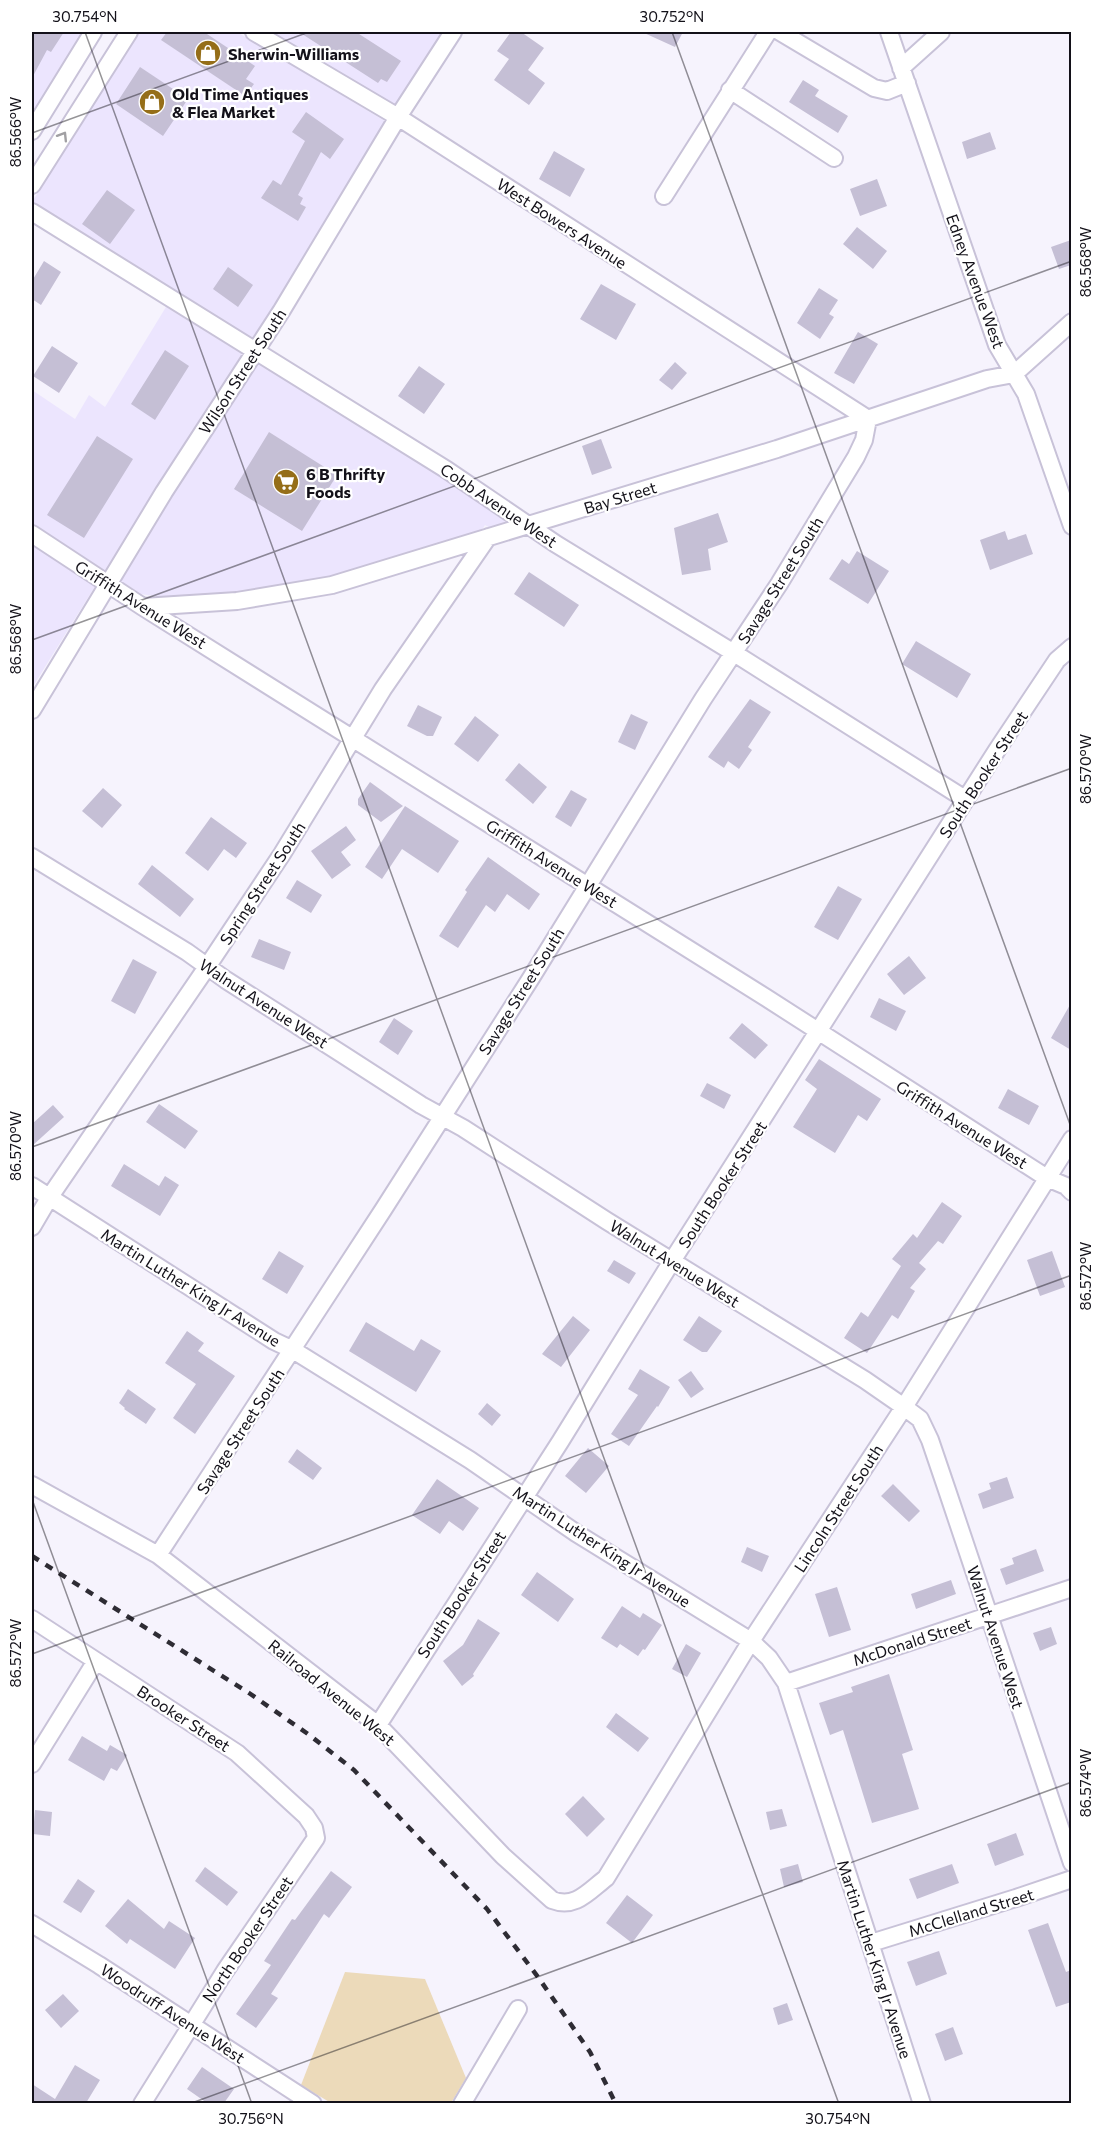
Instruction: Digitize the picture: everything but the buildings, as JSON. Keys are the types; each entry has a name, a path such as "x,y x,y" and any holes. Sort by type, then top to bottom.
{"street":[{"path":"32,131 93,32"},
{"path":"32,185 129,32"},
{"name":"West Bowers Avenue","path":"254,32 398,117 868,418"},
{"name":"Wilson Street South","path":"32,706 164,492 282,310 398,117 453,32"},
{"path":"664,196 768,32"},
{"path":"780,32 874,88 887,91 904,76 941,32"},
{"name":"Edney Avenue West","path":"889,32 997,345 1026,394 1071,526"},
{"path":"730,90 834,158"},
{"name":"Cobb Avenue West","path":"32,212 447,470 556,544 734,652 965,800"},
{"path":"1014,374 1071,322"},
{"name":"Bay Street","path":"143,607 237,601 332,585 777,449 987,379 1014,374"},
{"name":"Savage Street South","path":"158,1555 443,1116 531,978 586,885 779,584 856,457 864,440 868,418"},
{"name":"Griffith Avenue West","path":"32,534 143,607 1047,1178 1066,1186 1071,1192"},
{"name":"Spring Street South","path":"32,1227 49,1197 282,854 383,689 488,537"},
{"name":"South Booker Street","path":"378,1725 965,800 1057,660 1071,647"},
{"name":"Walnut Avenue West","path":"32,857 187,952 381,1080 443,1116 865,1380 920,1419 930,1440 1071,1863"},
{"name":"Lincoln Street South","path":"606,1878 751,1641 904,1407 1071,1139"},
{"name":"Martin Luther King Jr Avenue","path":"32,1186 274,1341 293,1350 470,1460 576,1533 751,1641 769,1658 786,1683 922,2103"},
{"name":"Railroad Avenue West","path":"32,1485 158,1555 378,1725 503,1856 552,1900 571,1904 606,1878"},
{"name":"McDonald Street","path":"786,1683 1071,1588"},
{"name":"Brooker Street","path":"32,1619 237,1753 306,1816 314,1828 316,1838"},
{"path":"32,1764 96,1661"},
{"name":"North Booker Street","path":"142,2103 190,2025 316,1838"},
{"name":"McClelland Street","path":"871,1943 1071,1879"},
{"name":"Woodruff Avenue West","path":"32,1924 313,2103"},
{"path":"462,2103 518,2009"}],"shaded area":[{"path":"32,32 83,32 32,114"},
{"path":"140,32 237,32 385,121 274,307 252,339 32,202"},
{"path":"272,32 443,32 395,105"},
{"path":"166,307 242,354 156,488 106,572 32,523 32,390 75,419 89,395 105,407"},
{"path":"257,363 441,477 508,523 490,528 485,525 482,530 330,576 236,592 160,597 141,594 121,581 172,495"},
{"path":"32,545 96,587 32,688"},
{"path":"345,1972 425,1979 466,2078 451,2103 331,2103 301,2085"}],"railway":[{"path":"32,1556 249,1693 308,1734 354,1770 487,1909 590,2052 616,2104"}],"place":[{"name":"Sherwin-Williams","path":"208,53"},
{"name":"Old Time Antiques & Flea Market","path":"152,102"},
{"name":"6 B Thrifty Foods","path":"286,482"}]}
